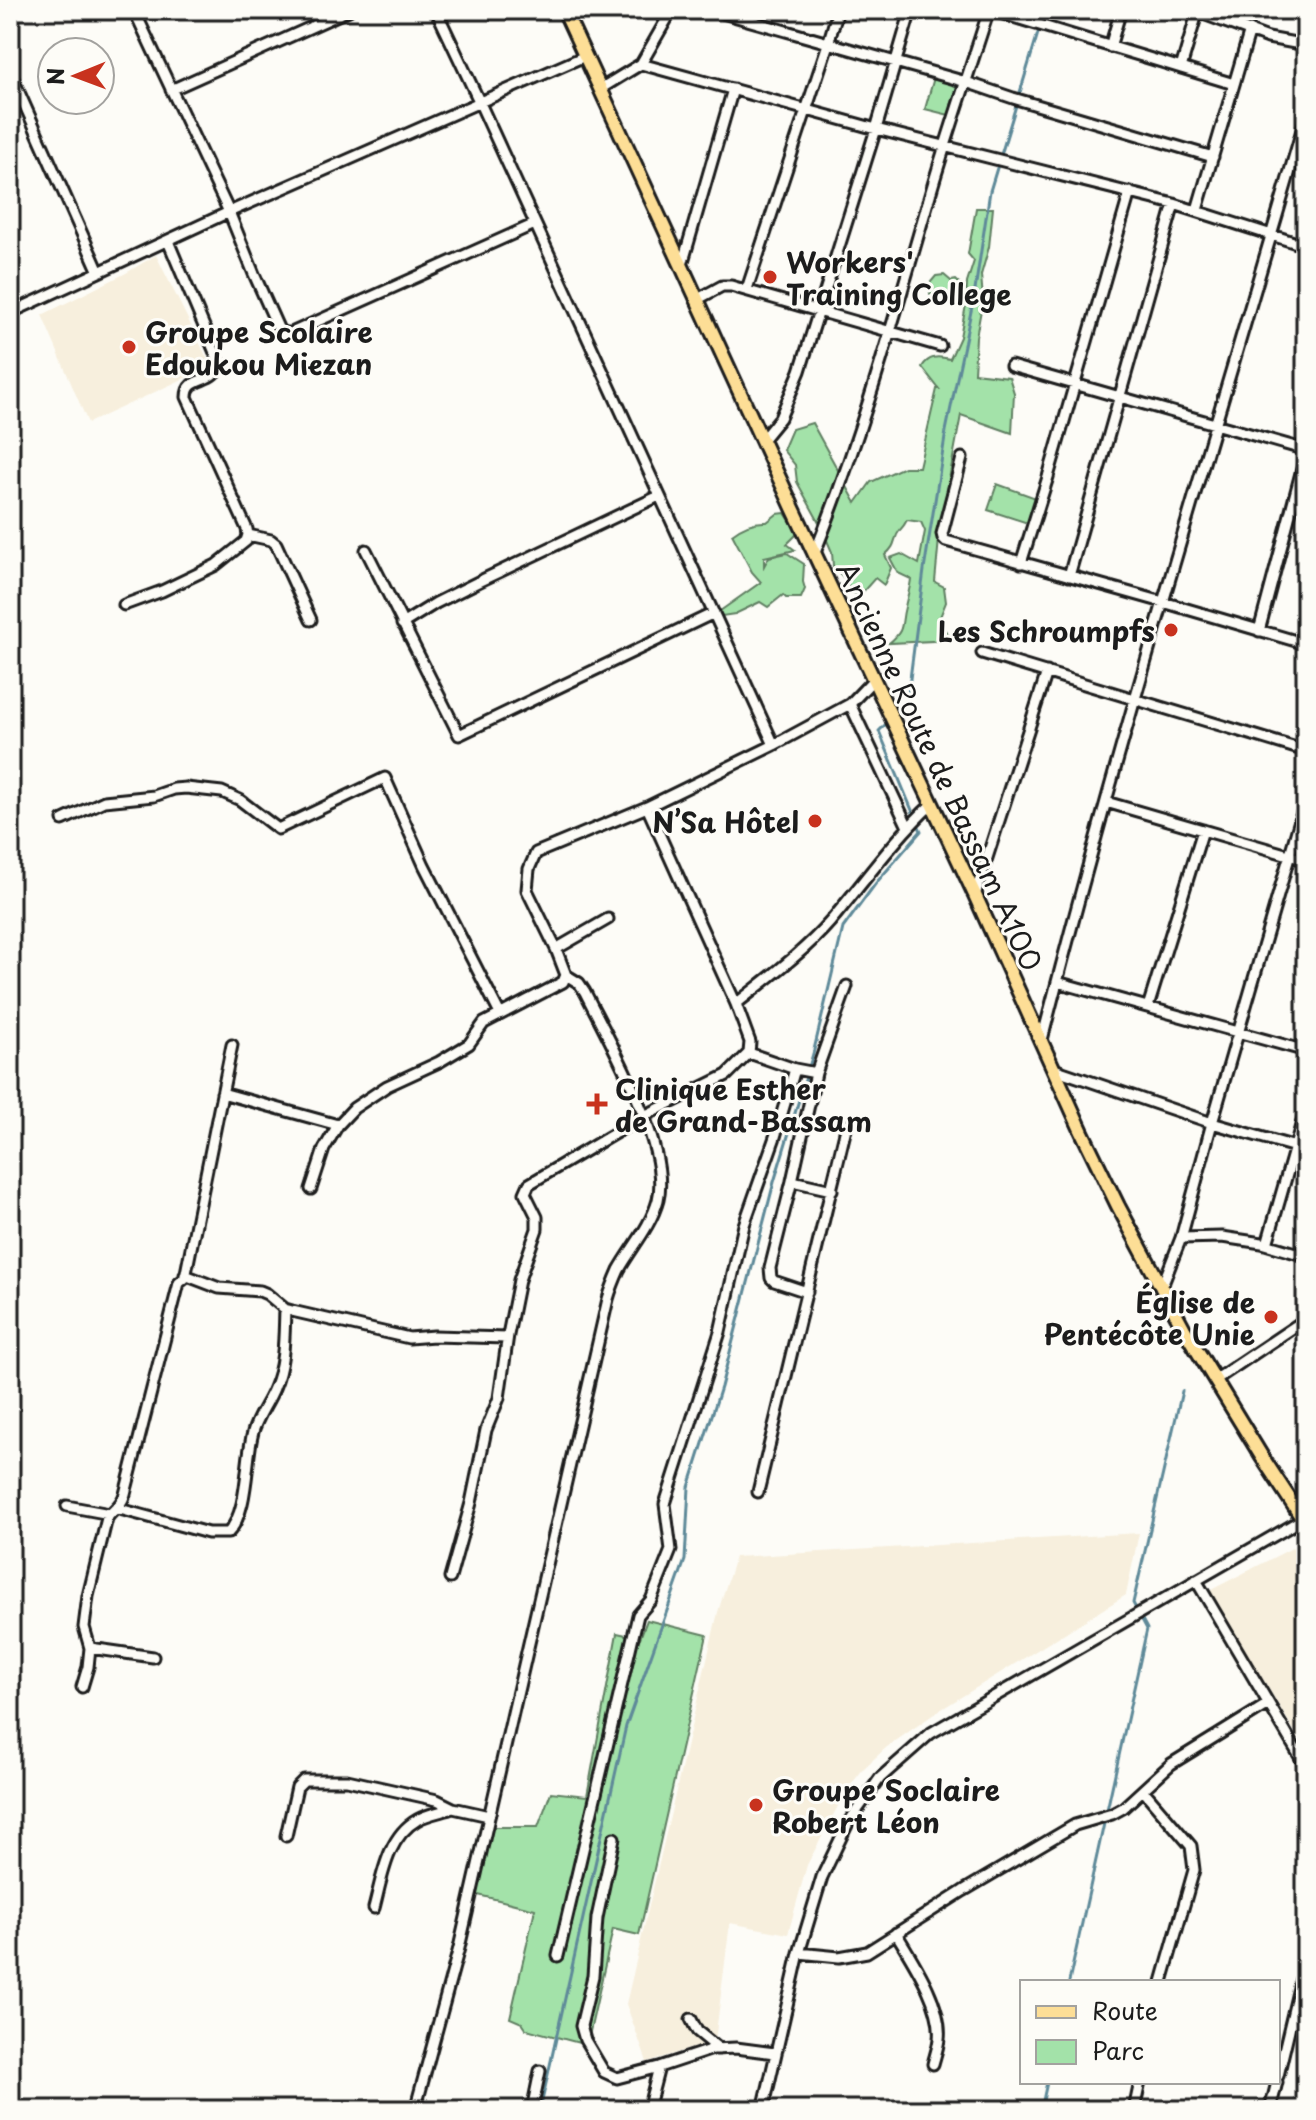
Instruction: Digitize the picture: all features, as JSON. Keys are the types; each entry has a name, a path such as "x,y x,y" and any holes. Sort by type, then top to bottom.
{"main road":[{"name":"Ancienne Route de Bassam A100","path":"564,10 1118,1206 1161,1289 1262,1457 1305,1522"}],"street":[{"path":"134,10 229,212 279,330 284,333 291,333 535,224"},
{"path":"171,90 349,10"},
{"path":"436,10 774,745"},
{"path":"600,89 641,64 672,10"},
{"path":"712,10 966,82 1213,157"},
{"path":"747,289 838,10"},
{"path":"762,440 780,418 789,400 911,10"},
{"path":"814,555 833,509 890,332 989,10 1234,84"},
{"path":"1110,47 1121,10"},
{"path":"1181,68 1198,11 1283,41 1306,45"},
{"path":"1197,210 1250,30"},
{"path":"10,313 229,212 585,56"},
{"path":"641,64 876,129 1197,210 1306,246"},
{"path":"10,72 99,272"},
{"path":"682,265 733,89"},
{"path":"1042,1040 1163,602 1306,116"},
{"path":"1021,563 1130,192"},
{"path":"1069,576 1174,204"},
{"path":"124,605 216,565 246,541 248,535 187,397 186,391 190,386 212,376 218,370 219,362 168,241"},
{"path":"698,299 722,286 747,289 940,346"},
{"path":"1011,366 1306,452 1259,631"},
{"path":"962,458 942,534 946,541 1306,644"},
{"path":"402,624 469,587 659,496"},
{"path":"248,535 276,544 311,620"},
{"path":"366,550 459,735 714,613"},
{"path":"982,653 1306,751"},
{"path":"975,895 1047,672"},
{"path":"415,2110 459,1948 608,1299 619,1270 638,1244 658,1200 657,1157 644,1116 585,992 579,983 566,975 527,890 532,857 647,807 774,745 850,704 873,680"},
{"path":"850,704 908,827"},
{"path":"63,820 104,801 154,796 186,788 222,792 240,800 278,829 385,778 424,865 500,1014"},
{"path":"1161,1289 1181,1238 1306,799"},
{"path":"1106,802 1306,860"},
{"path":"736,1004 829,923 908,827 932,804"},
{"path":"450,1578 471,1503 486,1430 499,1398 519,1280 537,1229 537,1217 525,1193 529,1184 644,1116 727,1075 749,1053 750,1042 736,1004 647,807"},
{"path":"1148,1007 1203,830"},
{"path":"556,949 608,919"},
{"path":"311,1189 324,1149 338,1125 354,1108 387,1086 469,1044 484,1023 563,982 566,975"},
{"path":"1057,982 1306,1051"},
{"path":"807,1292 774,1281 770,1268 816,1073 847,986"},
{"path":"82,1687 90,1648 84,1627 88,1596 107,1518 121,1505 125,1494 179,1283 184,1279 232,1045"},
{"path":"749,1053 816,1073"},
{"path":"558,1956 638,1615 651,1600 671,1550 665,1504 720,1332 744,1225 795,1069"},
{"path":"1054,1069 1212,1123 1306,1150"},
{"path":"222,1093 338,1125"},
{"path":"1267,1244 1306,1108"},
{"path":"758,1492 847,1124"},
{"path":"792,1181 832,1190"},
{"path":"1181,1238 1222,1237 1267,1244 1306,1256"},
{"path":"185,1275 219,1288 260,1291 285,1309 409,1338 507,1338"},
{"path":"67,1506 113,1511 208,1533 228,1533 235,1526 240,1509 253,1430 275,1387 283,1355 285,1309"},
{"path":"1215,1380 1306,1319"},
{"path":"763,2110 799,1953 822,1877 848,1823 880,1778 931,1733 1196,1580 1305,1522"},
{"path":"1196,1580 1306,1767"},
{"path":"90,1648 153,1657"},
{"path":"799,1953 817,1956 867,1952 1075,1825 1123,1808 1171,1764 1268,1704"},
{"path":"286,1836 297,1787 304,1780 347,1780 437,1800 453,1808 489,1816"},
{"path":"1143,1790 1191,1846 1194,1870 1163,1980"},
{"path":"374,1908 394,1842 406,1827 420,1818 453,1808"},
{"path":"614,1838 597,1918 594,1966 581,2026 604,2072 617,2078 713,2049 736,2048 775,2053"},
{"path":"896,1933 918,1971 935,2011 939,2040 933,2064"},
{"path":"1280,2066 1306,1958"},
{"path":"691,2019 697,2031 719,2049"},
{"path":"648,2110 659,2067"},
{"path":"532,2110 540,2071"},
{"path":"1134,2110 1140,2084"},
{"path":"1270,2110 1276,2084"}],"shaded area":[{"name":"Groupe Scolaire Edoukou Miezan","path":"156,255 211,366 88,423 42,315"},
{"name":"Groupe Soclaire Robert Léon","path":"1139,1533 1126,1595 937,1712 887,1747 864,1768 846,1791 807,1865 788,1934 730,1923 715,2041 647,2062 626,2004 718,1612 735,1557"},
{"path":"1294,1547 1306,1568 1306,1750 1209,1591"}],"green space":[{"path":"935,74 960,82 949,115 925,109"},
{"path":"976,208 993,208 989,247 981,275 983,299 974,373 1009,377 1014,393 1012,433 961,415 940,528 935,582 944,587 946,602 938,622 953,640 889,643 902,626 911,579 898,573 890,558 901,554 919,564 925,531 921,522 907,520 885,555 891,568 884,585 875,578 860,595 851,592 845,579 833,566 832,552 820,524 797,482 795,465 783,450 792,429 812,423 856,503 871,482 904,467 919,467 939,389 922,367 934,358 950,359 960,337 967,283 974,261 968,254"},
{"path":"944,275 951,281 956,280 965,289 956,296 956,301 935,302 935,295 930,294 930,283 936,276"},
{"path":"997,484 1039,499 1031,524 988,510"},
{"path":"785,513 798,533 787,544 795,550 764,557 764,566 769,557 787,553 804,564 805,589 801,598 786,598 783,595 768,607 760,602 735,614 722,616 720,611 761,582 752,572 732,534 748,525 767,522 777,514"},
{"path":"647,1620 707,1635 639,1935 613,1929 587,2045 526,2029 522,2023 510,2018 535,1909 474,1894 492,1827 538,1827 551,1792 587,1796 617,1633 640,1638"}],"waterway":[{"path":"896,713 907,702 946,431 974,297 990,191 1045,10"},
{"path":"888,722 879,731 914,815"},
{"path":"540,2110 626,1726 685,1560 689,1487 721,1387 774,1182 813,1054 843,928 876,883 921,831 917,822"},
{"path":"1069,1980 1147,1629 1133,1603 1182,1391"},
{"path":"1041,2110 1047,2084"}],"place":[{"name":"Workers' Training College","path":"770,277"},
{"name":"Groupe Scolaire Edoukou Miezan","path":"129,347"},
{"name":"Les Schroumpfs","path":"1171,630"},
{"name":"N’Sa Hôtel","path":"815,821"},
{"name":"Clinique Esther de Grand-Bassam","path":"597,1104"},
{"name":"Église de Pentécôte Unie","path":"1271,1317"},
{"name":"Groupe Soclaire Robert Léon","path":"756,1805"}]}
